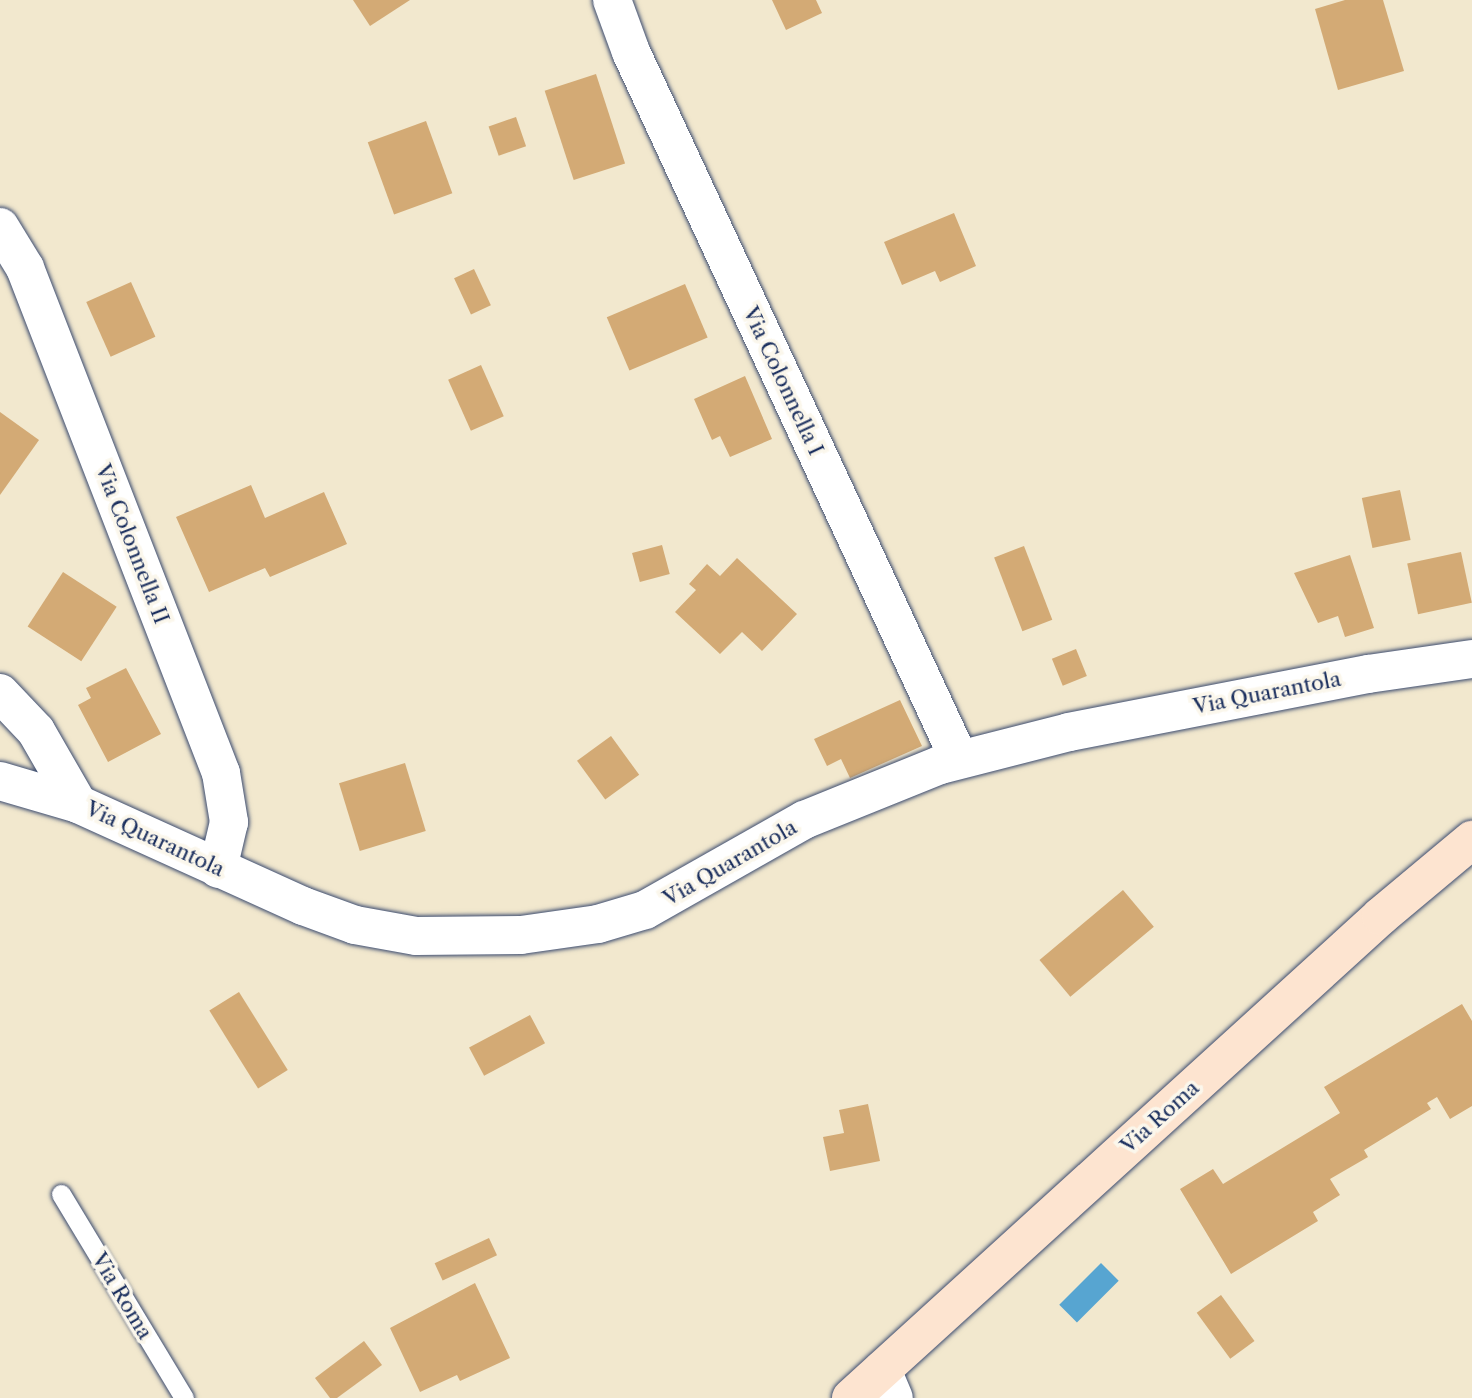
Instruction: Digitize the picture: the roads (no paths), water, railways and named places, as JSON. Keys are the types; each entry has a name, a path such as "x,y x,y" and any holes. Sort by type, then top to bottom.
{"main road":[{"name":"Via Roma","path":"851,1398 888,1384 1381,916 1472,840"}],"street":[{"name":"Via Colonnella I","path":"612,0 631,52 959,759"},
{"name":"Via Colonnella II","path":"0,226 34,293 221,773 229,822 218,869"},
{"path":"0,257 34,293"},
{"name":"Via Quarantola","path":"0,781 78,804 323,914 386,932 474,937 565,930 613,920 657,905 804,820 959,759 1082,729 1368,674 1472,659"},
{"path":"0,693 36,732 78,804"}],"lane":[{"name":"Via Roma","path":"61,1194 184,1398"}],"water":[{"path":"1101,1263 1119,1281 1077,1322 1059,1305"}]}
